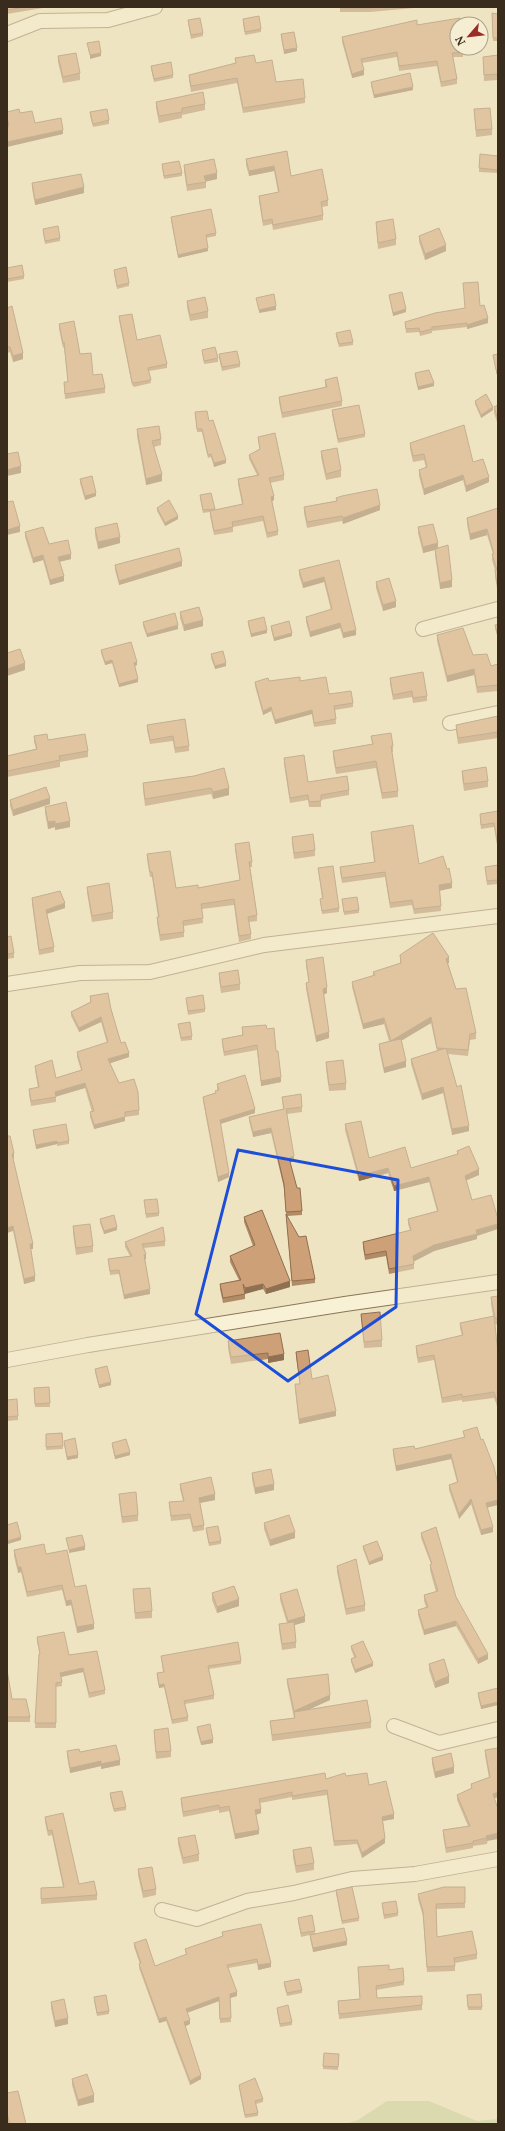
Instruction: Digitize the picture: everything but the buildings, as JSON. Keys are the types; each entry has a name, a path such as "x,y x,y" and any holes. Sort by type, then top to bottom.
{"street":[{"path":"7,34 40,21 108,20 155,7"},
{"path":"423,629 498,609"},
{"path":"450,723 498,713"},
{"path":"7,984 80,973 150,972 264,945 498,916"},
{"path":"7,1360 345,1304 498,1282"},
{"path":"394,1726 439,1743 498,1729"},
{"path":"162,1910 197,1919 247,1901 294,1893 352,1879 415,1874 498,1859"}],"highlighted area":[{"path":"238,1150 398,1180 396,1307 288,1381 196,1314"}],"green space":[{"path":"387,2101 429,2101 477,2121 498,2119 498,2124 345,2124 358,2120"}]}
